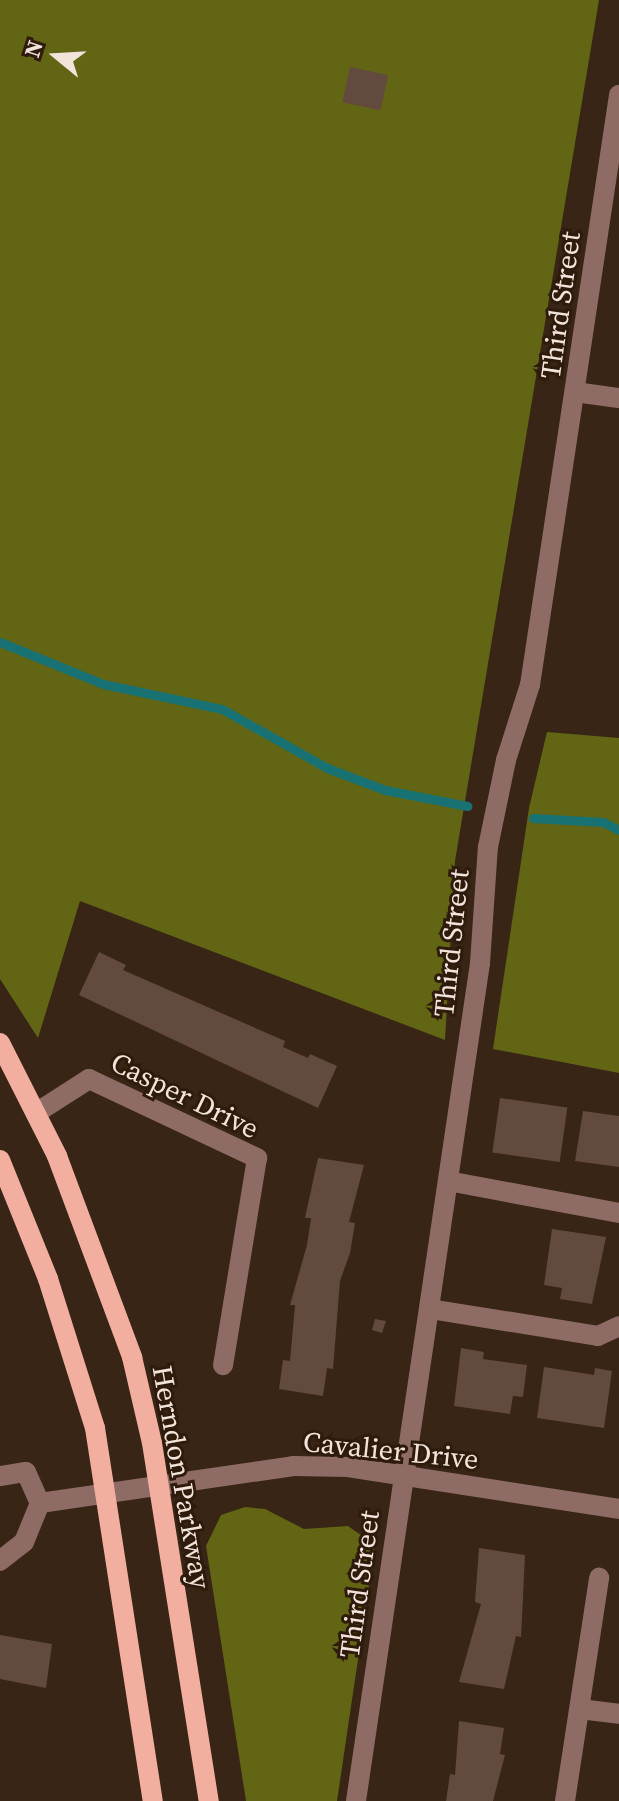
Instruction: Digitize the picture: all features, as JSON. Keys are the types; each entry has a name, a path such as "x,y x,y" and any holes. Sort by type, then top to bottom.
{"main road":[{"name":"Herndon Parkway","path":"0,1043 36,1113 88,1232 132,1357 157,1484 209,1801"},
{"path":"0,1160 65,1328 95,1428 153,1801"}],"street":[{"name":"Third Street","path":"356,1801 480,963 488,847 506,760 530,685 619,95"},
{"path":"575,392 619,398"},
{"name":"Casper Drive","path":"36,1113 89,1079 257,1158 223,1365"},
{"path":"448,1181 619,1213"},
{"path":"430,1309 598,1336 619,1326"},
{"name":"Cavalier Drive","path":"40,1503 293,1466 403,1476 619,1509"},
{"path":"0,1476 26,1472 40,1503 24,1542 0,1561"},
{"path":"565,1801 599,1578"},
{"path":"580,1709 619,1714"}],"shaded area":[{"path":"0,0 599,0 455,861 445,1040 80,901 38,1038 0,979"},
{"path":"547,732 619,738 619,1073 493,1049 529,808"},
{"path":"245,1507 265,1509 304,1529 348,1526 375,1545 337,1801 246,1801 206,1546 221,1515"}],"building":[{"path":"350,67 388,75 381,110 343,102"},
{"path":"99,952 126,965 123,970 285,1041 283,1047 337,1066 318,1108 79,995"},
{"path":"500,1098 567,1107 560,1162 492,1152"},
{"path":"583,1111 619,1116 619,1167 575,1161"},
{"path":"318,1158 364,1165 349,1222 355,1223 350,1253 340,1281 333,1369 327,1368 323,1396 279,1389 283,1360 290,1361 295,1305 290,1305 307,1245 311,1218 305,1218"},
{"path":"552,1229 606,1237 592,1304 560,1299 562,1288 544,1285"},
{"path":"375,1319 386,1321 382,1333 372,1330"},
{"path":"461,1348 484,1352 483,1359 527,1365 523,1397 513,1396 510,1414 454,1406"},
{"path":"544,1367 594,1375 595,1368 612,1371 604,1428 537,1418"},
{"path":"479,1548 525,1555 521,1637 516,1636 504,1689 459,1682 481,1604 475,1602"},
{"path":"0,1635 52,1644 46,1688 0,1679"},
{"path":"459,1721 504,1728 500,1754 505,1755 493,1801 446,1801 450,1774 455,1775"}],"waterway":[{"path":"0,642 103,684 222,709 327,768 385,790 467,806"},
{"path":"533,818 603,822 619,830"}]}
